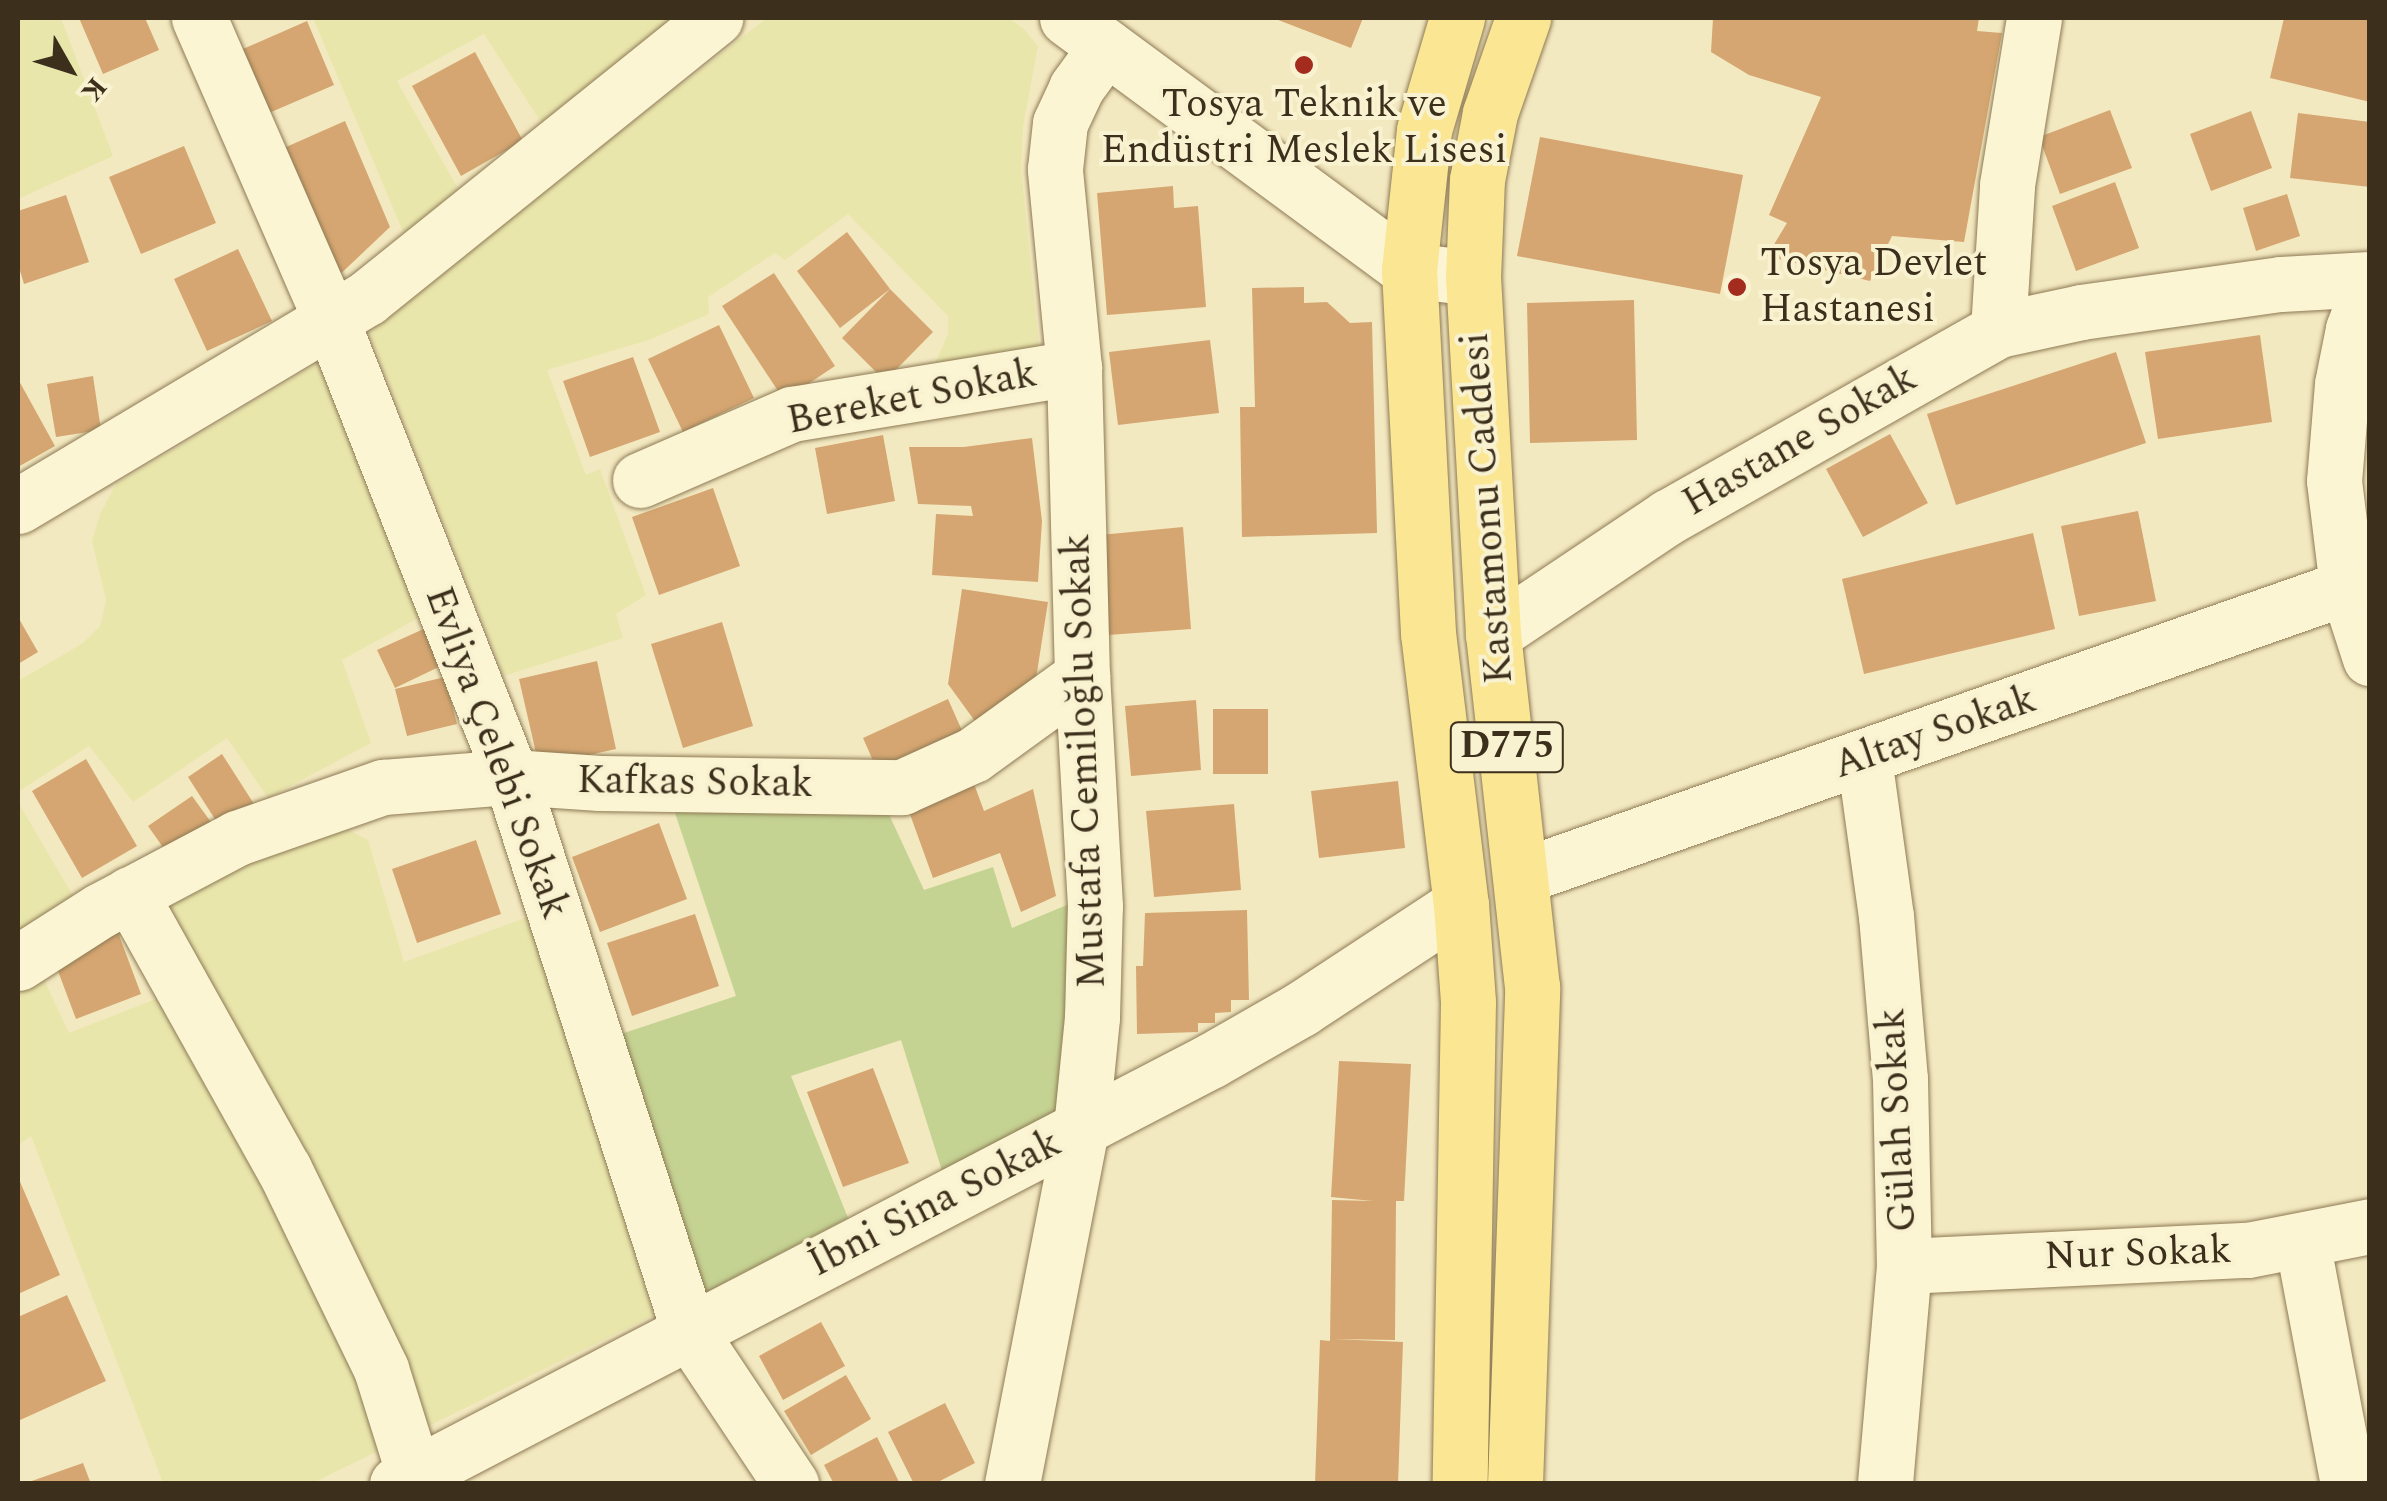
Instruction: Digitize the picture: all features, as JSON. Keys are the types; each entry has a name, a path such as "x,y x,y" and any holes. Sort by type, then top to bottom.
{"main road":[{"name":"Kastamonu Caddesi","path":"1457,18 1424,130 1409,270 1428,633 1461,904 1468,1002 1460,1484"},
{"name":"Kastamonu Caddesi","path":"1516,1484 1532,987 1493,634 1474,278 1477,180 1490,112 1523,18"}],"street":[{"name":"Evliya Çelebi Sokak","path":"200,18 332,322 511,778 690,1331 792,1484"},
{"path":"18,506 332,322 715,18"},
{"path":"1998,330 2007,185 2034,18"},
{"path":"1087,32 1409,270 1474,278"},
{"name":"Mustafa Cemiloğlu Sokak","path":"1012,1484 1081,1128 1092,1018 1094,906 1082,676 1074,368 1055,169 1060,123 1076,88 1087,32"},
{"path":"2370,281 2353,329 2342,384 2335,466 2336,529 2347,587 2370,658"},
{"name":"Hastane Sokak","path":"1493,634 1668,517 1998,330 2118,307 2281,284 2370,281"},
{"name":"Bereket Sokak","path":"640,480 792,414 1074,368"},
{"name":"Altay Sokak","path":"1522,876 2347,587"},
{"name":"Kafkas Sokak","path":"18,963 130,894 237,838 383,787 511,778 902,787 973,755 1082,676"},
{"name":"Gülah Sokak","path":"1864,758 1886,916 1900,1078 1904,1266 1885,1484"},
{"path":"130,894 284,1169 381,1369 409,1481"},
{"name":"İbni Sina Sokak","path":"409,1481 1301,1009 1461,904"},
{"name":"Nur Sokak","path":"1904,1266 2220,1252 2302,1241 2370,1226"},
{"path":"2302,1241 2348,1484"}],"shaded area":[{"path":"18,18 61,18 113,156 18,199"},
{"path":"313,18 691,18 548,133 484,34 397,81 461,194 404,234"},
{"path":"767,18 1009,18 1024,29 1038,46 1023,127 1021,169 1039,348 935,363 948,334 948,316 848,214 785,260 775,253 708,297 709,314 649,340 547,370 586,475 600,469 646,595 616,614 623,638 504,676 367,328"},
{"path":"326,358 429,612 342,660 371,743 268,798 227,738 133,802 89,746 18,792 18,681 83,643 100,626 106,600 92,541 100,514 116,484"},
{"path":"18,802 75,899 18,941"},
{"path":"344,828 368,840 404,962 528,917 654,1315 313,1483 163,1483 31,1136 18,1145 18,984 39,969 69,1033 158,998 128,917 310,833"}],"green space":[{"path":"671,801 886,808 924,890 993,867 1012,928 1074,902 1056,1115 943,1174 901,1040 791,1076 848,1218 699,1296 618,1035 736,996"}],"building":[{"path":"79,18 145,18 159,50 103,74"},
{"path":"1273,18 1363,18 1351,48"},
{"path":"1713,18 1979,18 1977,31 2002,33 1964,242 1892,236 1870,281 1767,256 1787,223 1769,215 1821,97 1749,75 1711,52"},
{"path":"2284,18 2370,18 2370,102 2270,78"},
{"path":"307,21 334,85 262,116 234,53"},
{"path":"475,52 523,141 461,176 412,86"},
{"path":"2110,110 2132,168 2060,194 2039,137"},
{"path":"2251,111 2272,168 2211,191 2190,134"},
{"path":"2298,113 2370,122 2370,187 2290,178"},
{"path":"345,121 390,227 333,281 277,151"},
{"path":"1540,137 1743,175 1720,294 1517,256"},
{"path":"184,146 216,223 141,254 109,177"},
{"path":"2115,182 2139,248 2076,271 2052,206"},
{"path":"1173,186 1174,208 1198,206 1206,307 1107,315 1097,193"},
{"path":"2287,194 2300,236 2256,251 2243,208"},
{"path":"66,195 89,262 24,284 18,264 18,211"},
{"path":"847,232 890,289 840,328 797,271"},
{"path":"238,249 272,321 207,351 174,279"},
{"path":"774,273 835,366 784,400 722,306"},
{"path":"1304,287 1304,303 1327,302 1350,323 1372,322 1377,533 1242,537 1240,407 1255,407 1252,288"},
{"path":"890,289 933,332 885,381 842,338"},
{"path":"1634,300 1637,440 1530,443 1527,303"},
{"path":"719,325 754,398 683,432 648,359"},
{"path":"2260,335 2272,422 2158,439 2145,352"},
{"path":"1210,340 1219,413 1118,425 1109,352"},
{"path":"2116,352 2146,443 1956,505 1927,414"},
{"path":"633,357 660,432 590,457 563,381"},
{"path":"93,376 101,430 56,437 47,384"},
{"path":"18,379 55,446 18,467"},
{"path":"1890,434 1928,503 1863,537 1826,469"},
{"path":"883,435 895,501 827,514 815,448"},
{"path":"1032,438 1042,521 1038,582 932,575 936,514 973,516 971,506 918,504 909,447 964,447"},
{"path":"713,488 740,566 659,595 632,517"},
{"path":"2138,511 2156,601 2079,616 2061,526"},
{"path":"1183,527 1191,629 1108,635 1100,535"},
{"path":"2033,533 2055,629 1864,674 1842,579"},
{"path":"962,589 1048,602 1035,685 977,724 948,684"},
{"path":"18,617 38,652 18,664"},
{"path":"722,622 753,726 683,748 651,644"},
{"path":"428,627 445,664 395,688 377,650"},
{"path":"597,661 616,749 539,766 519,679"},
{"path":"445,677 457,724 407,736 395,689"},
{"path":"948,699 967,742 882,781 863,738"},
{"path":"1196,700 1201,770 1131,776 1125,706"},
{"path":"1213,709 1268,709 1268,774 1213,774"},
{"path":"222,754 254,804 220,827 188,777"},
{"path":"86,759 137,846 82,878 32,791"},
{"path":"973,781 984,811 1033,789 1056,896 1021,912 1000,853 933,878 907,806"},
{"path":"1398,781 1405,848 1319,858 1311,791"},
{"path":"192,796 216,829 172,860 148,826"},
{"path":"1234,804 1241,890 1154,897 1146,811"},
{"path":"659,823 687,899 600,932 572,857"},
{"path":"476,840 501,914 417,943 392,869"},
{"path":"1247,910 1249,1000 1231,1000 1231,1012 1215,1013 1215,1023 1198,1023 1198,1032 1137,1034 1136,966 1143,966 1145,913"},
{"path":"695,914 719,986 632,1016 607,943"},
{"path":"117,930 141,994 76,1019 52,955"},
{"path":"1339,1061 1411,1064 1404,1201 1396,1201 1395,1340 1334,1339 1403,1342 1398,1484 1315,1484 1320,1340 1330,1341 1332,1200 1373,1201 1331,1197"},
{"path":"873,1068 909,1163 843,1187 807,1092"},
{"path":"18,1177 60,1275 18,1294"},
{"path":"67,1295 106,1381 18,1421 18,1317"},
{"path":"821,1322 845,1366 783,1400 759,1356"},
{"path":"846,1375 871,1419 811,1455 784,1411"},
{"path":"945,1403 975,1463 934,1484 914,1484 888,1432"},
{"path":"877,1437 900,1484 834,1484 824,1465"},
{"path":"83,1463 91,1484 26,1483"}],"place":[{"name":"Tosya Teknik ve Endüstri Meslek Lisesi","path":"1304,65"},
{"name":"Tosya Devlet Hastanesi","path":"1737,287"}]}
